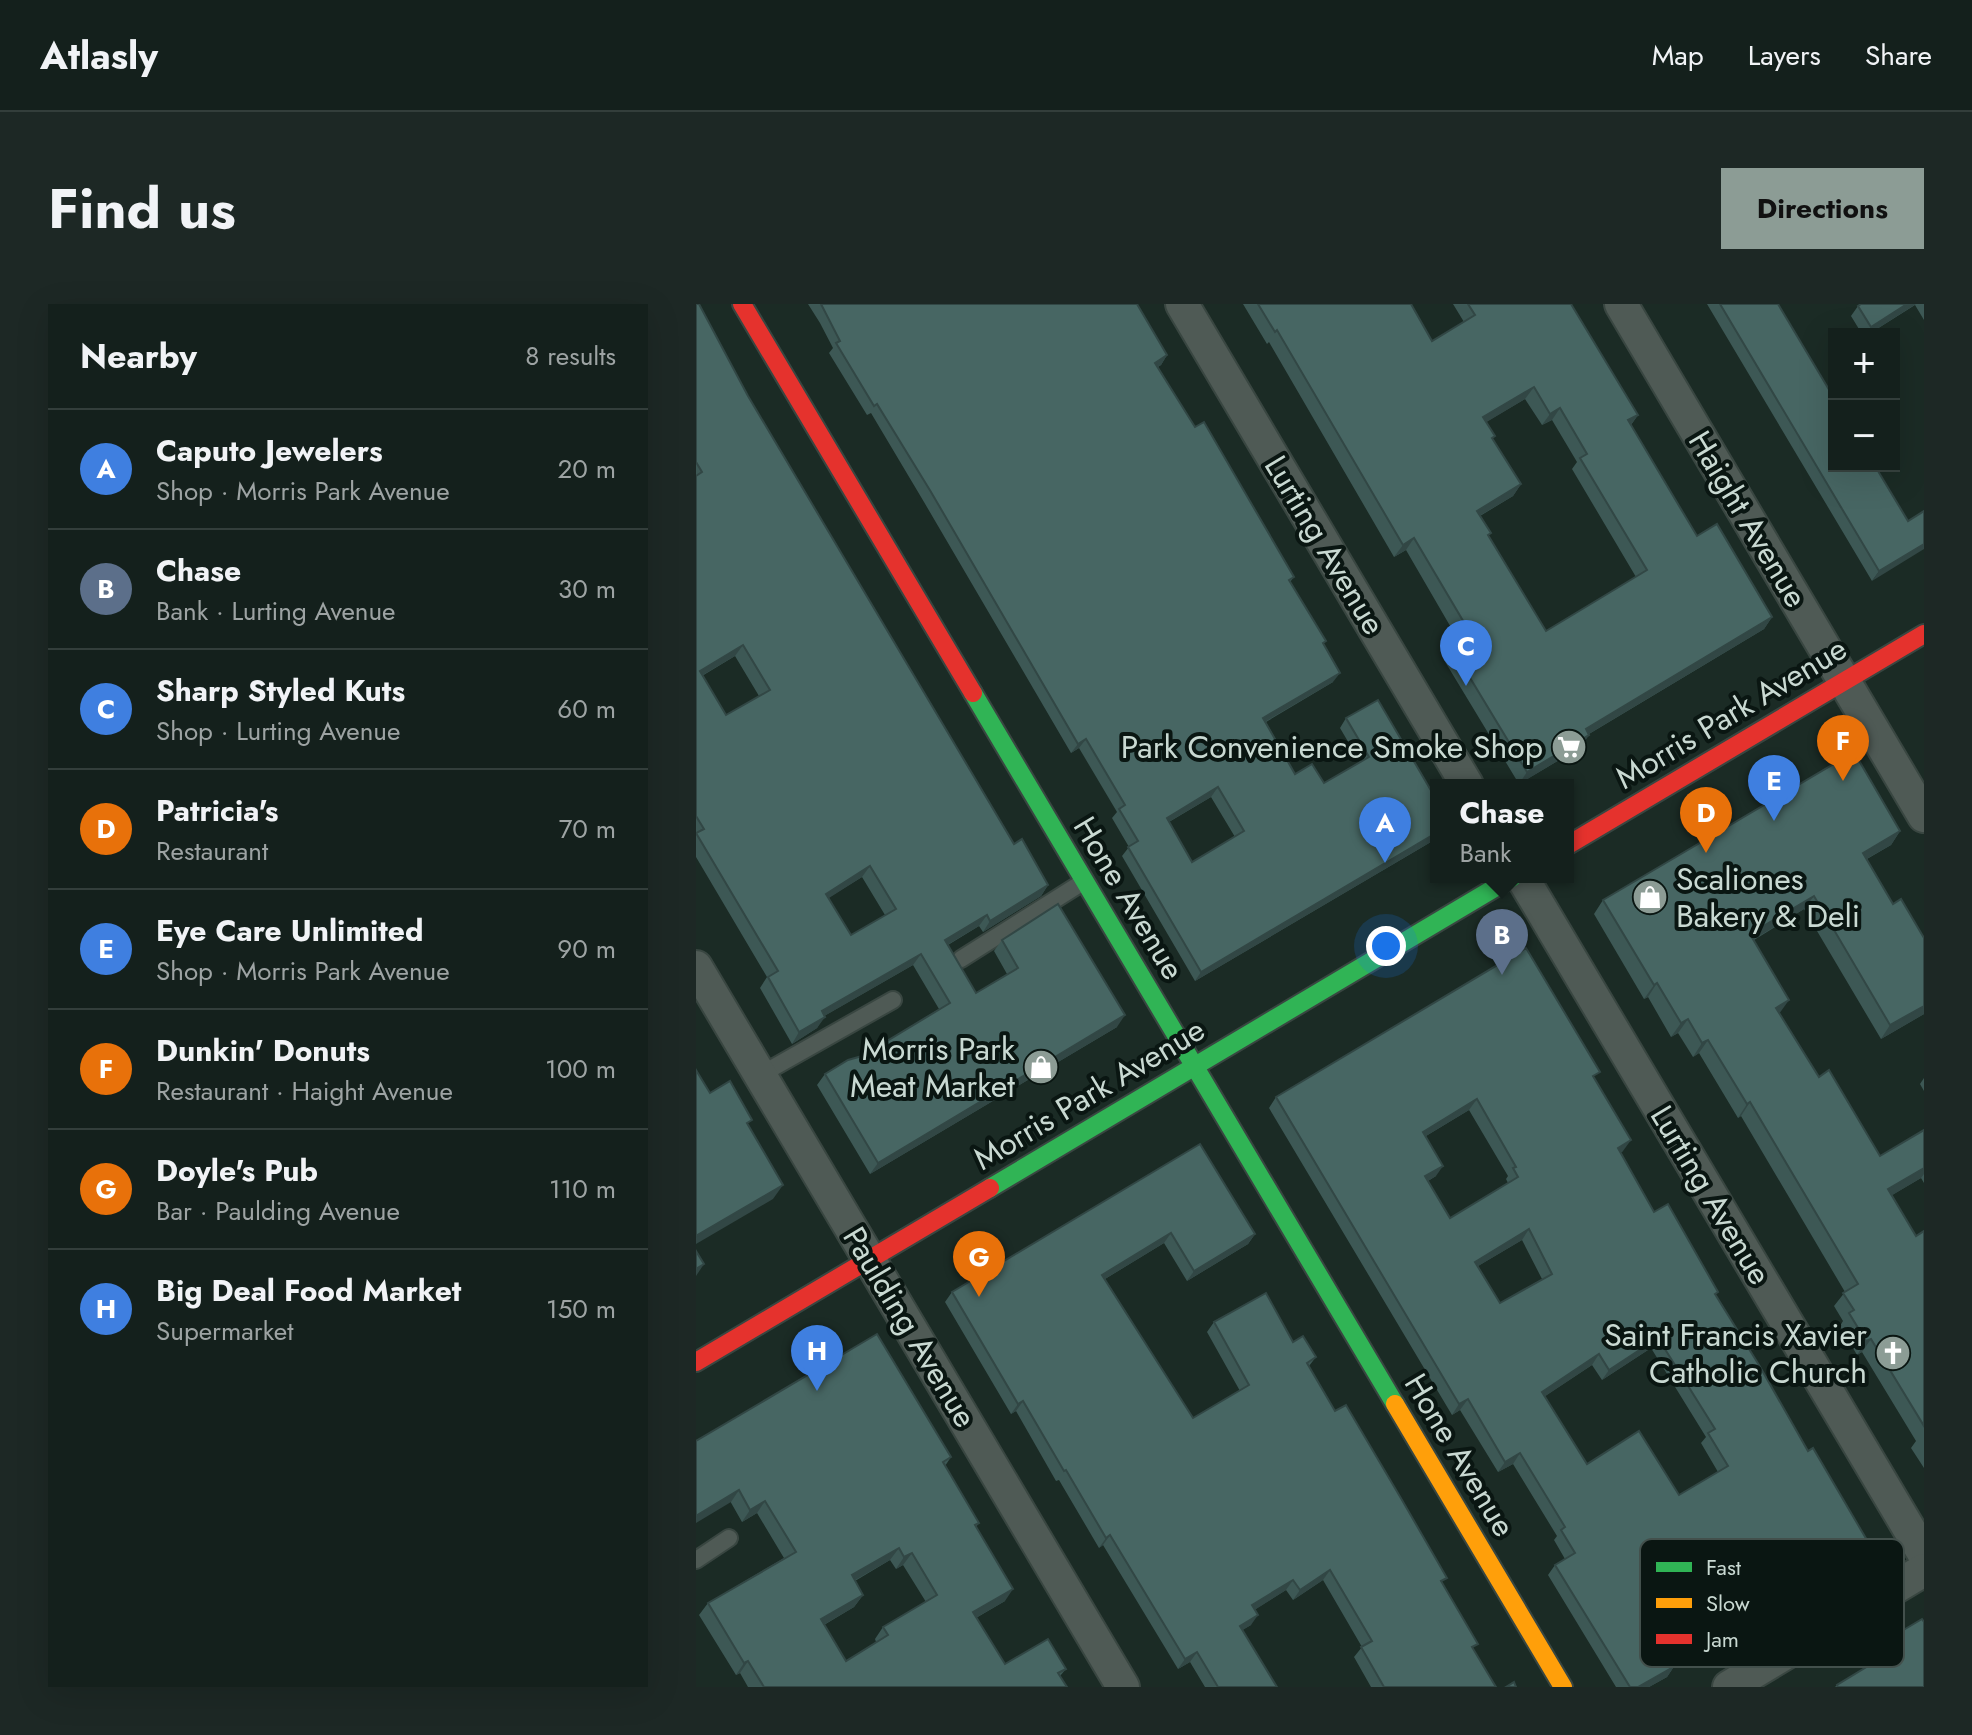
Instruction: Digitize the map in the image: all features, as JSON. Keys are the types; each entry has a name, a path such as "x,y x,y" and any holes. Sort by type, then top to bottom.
{"street":[{"name":"Hone Avenue","path":"742,304 1563,1687"},
{"name":"Lurting Avenue","path":"1182,304 1463,779"},
{"name":"Haight Avenue","path":"1621,304 1924,816"},
{"name":"Morris Park Avenue","path":"1574,841 1924,634"},
{"name":"Morris Park Avenue","path":"696,1362 1503,883"},
{"name":"Lurting Avenue","path":"1526,883 1924,1554"},
{"name":"Paulding Avenue","path":"696,967 1123,1687"},
{"path":"1904,1582 1924,1570"},
{"path":"1729,1687 1762,1667"}],"lane":[{"path":"961,959 1084,881"},
{"path":"760,1075 893,1000"},
{"path":"696,1560 729,1538"}],"building":[{"path":"696,304 699,304 748,396 1014,844 1022,839 1048,885 990,921 987,915 945,940 976,993 1018,968 1002,940 1058,904 1125,1015 878,1163 825,1074 848,1060 862,1056 950,1003 921,954 822,1011 825,1017 799,1032 768,977 778,971 696,833 704,829 696,816 696,476 702,472 696,462","holes":["743,645 770,690 726,715 700,671","870,866 896,909 851,935 826,894"]},
{"path":"821,304 1137,304 1167,355 1155,363 1195,427 1204,422 1294,577 1289,580 1326,641 1323,643 1340,673 1263,718 1295,774 1312,764 1324,783 1369,757 1346,718 1378,700 1430,789 1430,837 1201,972 1128,847 1138,841 1119,809 1125,805 1086,739 1078,744 931,492 836,343 840,341","holes":["1218,787 1244,831 1192,862 1167,818"]},
{"path":"1258,304 1411,304 1432,341 1475,315 1468,304 1571,304 1638,415 1628,420 1697,536 1717,524 1772,617 1586,729 1589,735 1527,772 1452,648 1472,636 1414,538 1403,545 1277,330 1275,332","holes":["1534,387 1550,414 1560,408 1587,454 1580,458 1647,570 1546,631 1488,535 1491,533 1477,511 1521,484 1492,438 1495,436 1483,417"]},
{"path":"1720,304 1778,304 1828,388 1828,472 1879,472 1908,521 1924,511 1924,544 1879,571"},
{"path":"1907,304 1871,327 1858,306"},
{"path":"1854,752 1900,831 1863,853 1893,904 1901,899 1924,938 1924,1006 1890,1025 1814,896 1750,934 1789,1000 1776,1008 1819,1077 1829,1070 1880,1156 1924,1130 1924,1168 1888,1189 1916,1236 1924,1231 1924,1426 1871,1339 1866,1341 1849,1313 1854,1310 1843,1293 1858,1284 1750,1102 1747,1104 1708,1040 1702,1043 1688,1019 1681,1023 1657,983 1654,985 1603,900"},
{"path":"1526,948 1600,1072 1593,1076 1631,1140 1618,1148 1654,1212 1668,1204 1718,1292 1715,1294 1808,1451 1813,1448 1866,1539 1640,1539 1640,1667 1673,1667 1638,1687 1630,1687 1555,1565 1575,1553 1561,1530 1565,1527 1520,1453 1505,1462 1468,1399 1459,1404 1276,1097","holes":["1477,1099 1516,1167 1513,1168 1518,1177 1450,1218 1425,1176 1443,1166 1423,1132","1529,1229 1552,1274 1500,1303 1475,1262","1658,1338 1715,1429 1708,1433 1728,1466 1679,1495 1639,1431 1587,1464 1542,1392 1599,1354 1609,1370"]},
{"path":"696,1070 710,1093 730,1081 752,1120 747,1123 783,1185 696,1236"},
{"path":"1200,1144 1255,1234 1194,1271 1171,1233 1102,1275 1193,1418 1249,1385 1214,1322 1266,1293 1293,1342 1303,1336 1316,1357 1307,1363 1335,1411 1346,1405 1402,1500 1447,1578 1441,1581 1478,1644 1472,1647 1496,1687 1384,1687 1361,1647 1372,1641 1330,1570 1300,1590 1293,1580 1252,1605 1258,1615 1240,1626 1277,1687 1218,1687 1197,1652 1185,1659 1110,1535 1106,1538 1023,1401 1018,1404 952,1292"},
{"path":"696,1251 704,1264 696,1269"},
{"path":"877,1334 951,1457 943,1462 1013,1589 973,1612 1005,1664 1048,1639 1066,1669 1058,1673 1067,1687 764,1687 748,1661 744,1663 708,1603 796,1552 765,1501 750,1510 739,1490 696,1516 696,1441","holes":["899,1548 904,1557 912,1553 937,1595 883,1627 888,1635 846,1661 821,1619 863,1595 852,1575"]},
{"path":"1922,1619 1924,1622 1924,1687 1838,1687 1867,1667 1904,1667 1904,1630"}],"traffic: fast":[{"path":"973,693 1395,1404"},
{"path":"990,1188 1503,883"}],"traffic: slow":[{"path":"1395,1404 1563,1687"}],"traffic: jam":[{"path":"742,304 973,693"},
{"path":"1574,841 1924,634"},
{"path":"696,1362 990,1188"}],"place":[{"name":"Sharp Styled Kuts","path":"1466,686"},
{"name":"Park Convenience Smoke Shop","path":"1569,747"},
{"name":"Dunkin' Donuts","path":"1843,781"},
{"name":"Eye Care Unlimited","path":"1774,821"},
{"name":"Patricia's","path":"1706,853"},
{"name":"Caputo Jewelers","path":"1385,863"},
{"name":"Scaliones Bakery & Deli","path":"1650,897"},
{"name":"Chase","path":"1502,975"},
{"name":"Morris Park Meat Market","path":"1041,1067"},
{"name":"Doyle's Pub","path":"979,1297"},
{"name":"Saint Francis Xavier Catholic Church","path":"1893,1353"},
{"name":"Big Deal Food Market","path":"817,1391"}]}
